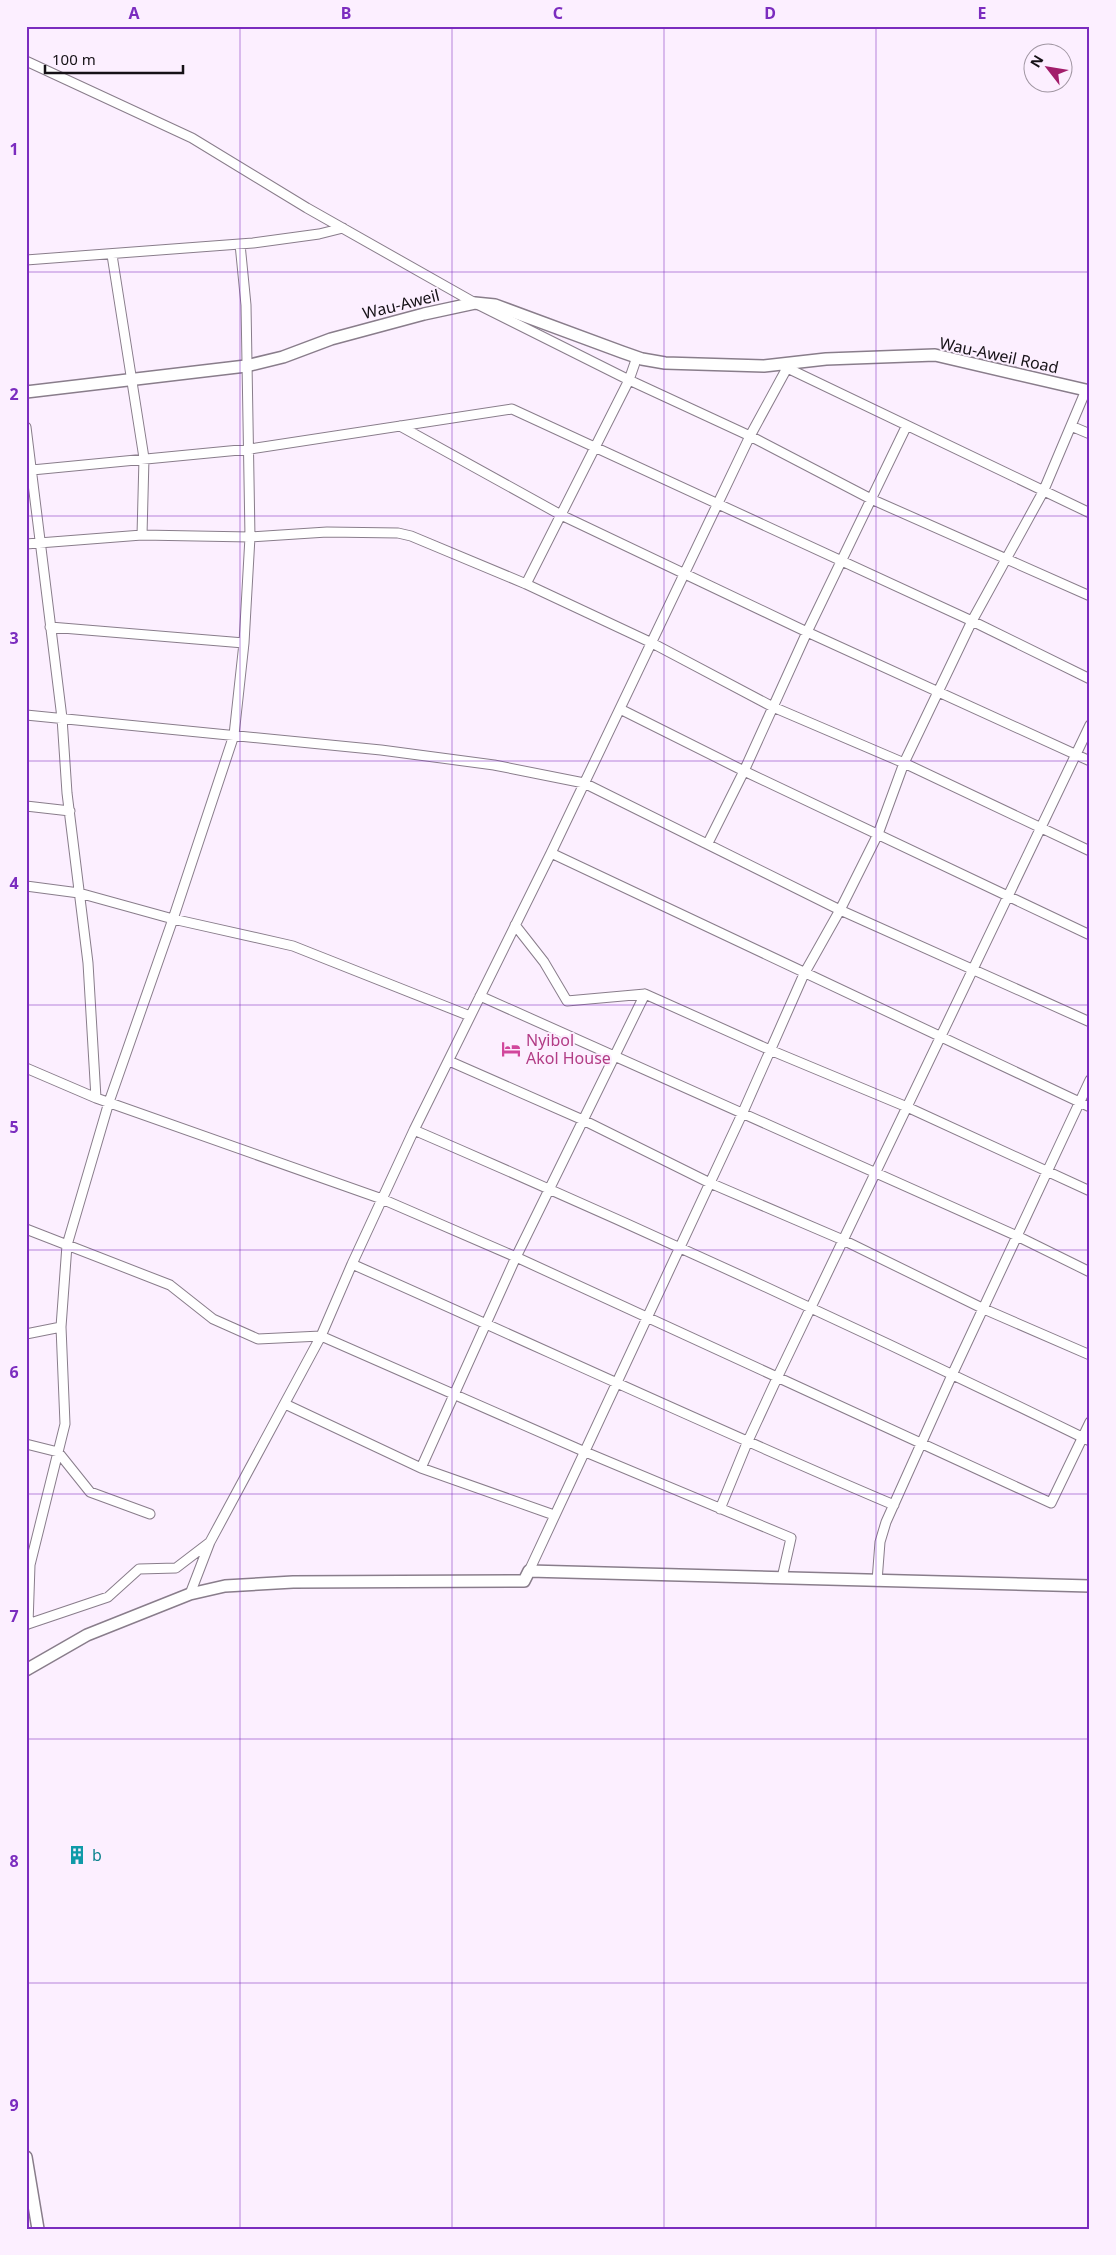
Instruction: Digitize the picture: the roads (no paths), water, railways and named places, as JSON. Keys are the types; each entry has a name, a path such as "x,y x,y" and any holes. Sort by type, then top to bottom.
{"street":[{"path":"26,61 192,138 343,228 475,303 629,380 750,436 871,499 1090,596"},
{"path":"26,260 240,244 319,234 343,228"},
{"path":"210,1542 176,1568 139,1569 108,1597 27,1625 30,1565 65,1424 61,1327 67,1246 109,1102 173,919 234,735 244,643 250,537 246,287 240,244"},
{"path":"112,254 144,458 142,535"},
{"name":"Wau-Aweil","path":"26,392 246,366 283,357 331,339 424,314 475,303 495,305 637,357 665,363 784,366"},
{"name":"Wau-Aweil Road","path":"784,366 826,359 935,355 1088,391"},
{"path":"526,584 629,380 637,357"},
{"path":"190,1594 210,1542 321,1336 414,1130 551,854 784,366 906,427 1090,513"},
{"path":"26,1670 87,1635 190,1594 225,1586 293,1582 524,1581 583,1451 743,1112 804,974 840,910 878,834 904,762 940,691 972,621 1043,492 1088,391"},
{"path":"32,470 250,448 512,409 972,621 1090,679"},
{"path":"400,426 560,515 807,632 1090,761"},
{"path":"1071,426 1090,434"},
{"path":"26,427 62,718 67,793 88,963 96,1098"},
{"path":"708,843 744,771 807,632 906,427"},
{"path":"26,544 142,535 250,537 327,532 398,533 423,540 526,584 652,643 773,707 904,762 1090,851"},
{"path":"50,627 244,643"},
{"path":"620,709 744,771 1090,935"},
{"path":"26,715 381,750 494,765 584,783 840,910 1090,1022"},
{"path":"720,1508 778,1376 941,1036 971,969 1090,725"},
{"path":"26,806 70,811"},
{"path":"551,854 1090,1107"},
{"path":"26,886 80,893 173,919 293,946 470,1016"},
{"path":"515,925 544,962 567,1001 645,994 770,1050 907,1107 1090,1190"},
{"path":"421,1468 516,1257 645,994"},
{"path":"480,996 743,1112 1017,1236 1090,1272"},
{"path":"449,1060 583,1120 710,1183 843,1240 984,1309 1090,1355"},
{"path":"26,1068 96,1098 382,1199 516,1257 778,1376 1051,1503 1086,1439 1090,1422"},
{"path":"877,1581 880,1542 894,1505 952,1375 1090,1080"},
{"path":"414,1130 550,1189 1086,1439"},
{"path":"26,1229 170,1286 213,1319 258,1339 321,1336 583,1451 791,1538 782,1578"},
{"path":"352,1264 617,1382 747,1443 894,1505"},
{"path":"26,1334 61,1327"},
{"path":"285,1404 421,1468 554,1515"},
{"path":"26,1444 58,1452 90,1492 150,1514"},
{"path":"529,1571 1090,1586"},
{"path":"26,2157 38,2229"}],"place":[{"name":"Nyibol Akol House","path":"511,1049"},
{"name":"b","path":"77,1855"}]}
